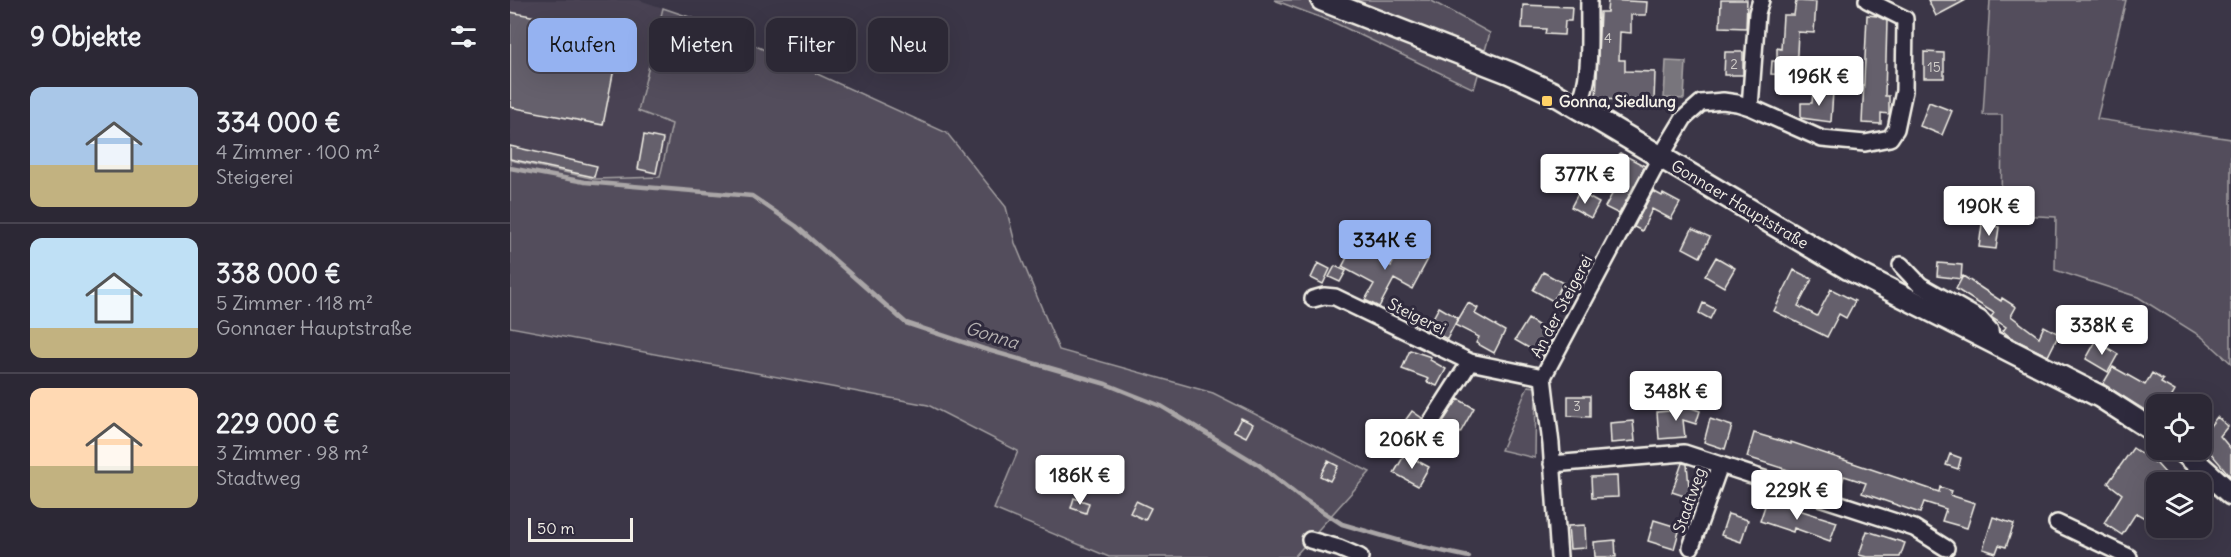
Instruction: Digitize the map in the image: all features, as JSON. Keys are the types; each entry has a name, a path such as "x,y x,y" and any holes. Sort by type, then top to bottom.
{"main road":[{"name":"Gonnaer Hauptstraße","path":"1322,0 1519,77 1578,106 1849,269 2101,397 2146,426"},
{"path":"2193,460 2231,494"}],"street":[{"path":"1578,106 1584,95 1586,84 1589,0"},
{"path":"1750,108 1757,14 1761,0"},
{"name":"An der Steigerei","path":"1559,557 1543,377 1661,156 1684,118 1701,104 1723,101 1737,103 1822,139 1865,143 1890,138 1896,129 1904,91 1905,19 1867,0"},
{"path":"1901,265 1920,285 1980,319 1990,330 1991,342"},
{"name":"Steigerei","path":"1313,298 1335,297 1470,362 1543,377"},
{"path":"1418,443 1470,362"},
{"name":"Stadtweg","path":"1552,464 1684,453 1914,528 1946,548"},
{"name":"Stadtweg","path":"1692,547 1720,465"},
{"path":"2057,523 2129,557"},
{"path":"1310,540 1360,557"}],"shaded area":[{"path":"510,0 639,0 663,8 661,18 649,18 649,66 638,111 672,124 660,177 595,179 510,160"},
{"path":"1274,0 1430,0 1490,33 1474,89 1335,23"},
{"path":"1990,0 2126,0 2097,119 2231,139 2231,363 2202,337 2138,297 2055,270 2056,217 2001,214 2002,115 1983,115"},
{"path":"663,8 692,18 661,18"},
{"path":"754,45 766,51 766,72 813,72 947,133 1006,207 1015,243 1059,350 1213,393 1370,472 1294,557 1109,557 994,509 1018,451 928,405 510,327 510,160 595,179 660,177 672,124 638,111 649,66 649,72 754,72"},
{"path":"1666,61 1686,62 1684,99 1664,98"},
{"path":"1528,386 1536,387 1535,458 1501,450"}],"building":[{"path":"1608,0 1647,2 1646,15 1631,15 1631,33 1620,32 1619,60 1625,60 1625,71 1655,72 1654,101 1596,99 1600,12 1607,12"},
{"path":"1721,0 1747,0 1746,28 1720,27"},
{"path":"1928,0 1966,0 1936,16"},
{"path":"1796,1 1816,2 1814,33 1798,32 1796,75 1771,74 1772,61 1777,61 1777,48 1781,49 1783,15 1794,15"},
{"path":"1523,5 1572,7 1571,21 1565,21 1564,35 1545,34 1546,29 1522,28"},
{"path":"510,12 542,18 528,18 528,72 613,72 603,125 510,107"},
{"path":"1867,15 1877,16 1887,21 1885,96 1889,96 1889,114 1881,113 1881,124 1862,123"},
{"path":"1725,52 1743,52 1743,75 1724,75"},
{"path":"1924,52 1944,53 1944,78 1924,78"},
{"path":"1813,91 1833,92 1831,122 1801,118 1801,103 1812,103"},
{"path":"1929,102 1952,111 1942,135 1920,126"},
{"path":"644,135 663,139 656,173 638,169"},
{"path":"510,146 597,166 594,177 510,159"},
{"path":"1620,153 1645,166 1619,214 1605,207 1621,178 1617,176 1619,172 1612,168"},
{"path":"1653,191 1680,203 1671,219 1652,209 1642,231 1634,227"},
{"path":"1579,192 1599,203 1591,218 1571,207"},
{"path":"1982,224 1999,227 1996,249 1979,247"},
{"path":"1692,229 1710,237 1700,257 1683,248"},
{"path":"1402,245 1428,259 1412,289 1394,279 1379,307 1365,300 1374,284 1342,267 1353,246 1391,266"},
{"path":"1716,257 1735,268 1724,287 1705,276"},
{"path":"1318,263 1330,269 1323,284 1311,278"},
{"path":"1938,263 1962,265 1961,279 1937,276"},
{"path":"1335,266 1346,271 1340,282 1329,277"},
{"path":"1794,270 1812,279 1798,306 1817,316 1831,289 1855,301 1846,318 1839,314 1827,337 1774,311"},
{"path":"1543,272 1563,283 1553,301 1533,290"},
{"path":"1963,276 2001,301 2002,298 2016,307 2011,316 2039,337 2044,326 2059,334 2048,356 2010,337 2003,331 2006,327 1991,317 1994,313 1956,289"},
{"path":"1468,303 1478,308 1475,314 1505,331 1494,353 1476,343 1479,337 1455,325"},
{"path":"1703,303 1715,309 1710,319 1699,313"},
{"path":"1439,307 1458,318 1447,339 1427,329"},
{"path":"1528,319 1554,335 1543,356 1515,340"},
{"path":"2096,341 2118,354 2108,372 2086,359"},
{"path":"1410,350 1431,357 1430,360 1446,369 1437,386 1427,382 1429,379 1402,369"},
{"path":"2113,367 2145,385 2152,373 2163,380 2161,383 2175,391 2173,394 2146,394 2146,411 2103,384"},
{"path":"1568,396 1590,396 1590,417 1568,416"},
{"path":"1458,399 1474,408 1460,433 1442,423"},
{"path":"1683,405 1700,411 1696,424 1683,420 1685,437 1659,439 1657,412 1682,410"},
{"path":"1412,411 1422,418 1408,445 1394,436"},
{"path":"2217,417 2228,426 2220,436 2231,449 2231,477 2212,455 2212,423"},
{"path":"1241,418 1253,424 1246,437 1234,431"},
{"path":"1710,419 1732,426 1725,449 1704,442"},
{"path":"1633,421 1635,441 1611,443 1610,423"},
{"path":"1754,433 1791,444 1791,442 1939,492 1940,487 1952,491 1950,495 1975,503 1967,528 1942,521 1946,509 1924,502 1920,513 1862,493 1866,483 1844,476 1841,487 1747,457"},
{"path":"2133,448 2146,457 2146,460 2157,464 2164,472 2146,472 2146,519 2136,513 2122,535 2104,523 2122,494 2108,483"},
{"path":"1405,454 1429,467 1418,486 1394,473"},
{"path":"1950,454 1961,458 1958,469 1946,465"},
{"path":"1328,461 1338,466 1330,481 1320,476"},
{"path":"1682,463 1687,464 1690,498 1672,492"},
{"path":"1617,476 1618,497 1592,498 1591,477"},
{"path":"1074,498 1089,503 1086,513 1071,508"},
{"path":"1767,500 1837,522 1830,541 1794,528 1793,532 1760,521"},
{"path":"1136,501 1151,508 1145,520 1130,513"},
{"path":"1728,514 1748,520 1741,542 1721,535"},
{"path":"1993,517 2014,524 2006,547 1999,545 1996,553 1983,549"},
{"path":"1654,520 1680,528 1674,549 1648,541"},
{"path":"1585,525 1586,548 1570,549 1568,526"},
{"path":"1867,531 1905,543 1900,557 1859,555"},
{"path":"1615,540 1616,557 1595,557 1594,542"}],"waterway":[{"name":"Gonna","path":"510,168 585,182 752,196 796,226 906,323 984,349 1106,384 1161,406 1259,465 1297,495 1342,524 1414,545 1469,557"}],"place":[{"name":"Gonna, Siedlung","path":"1547,101"}]}
